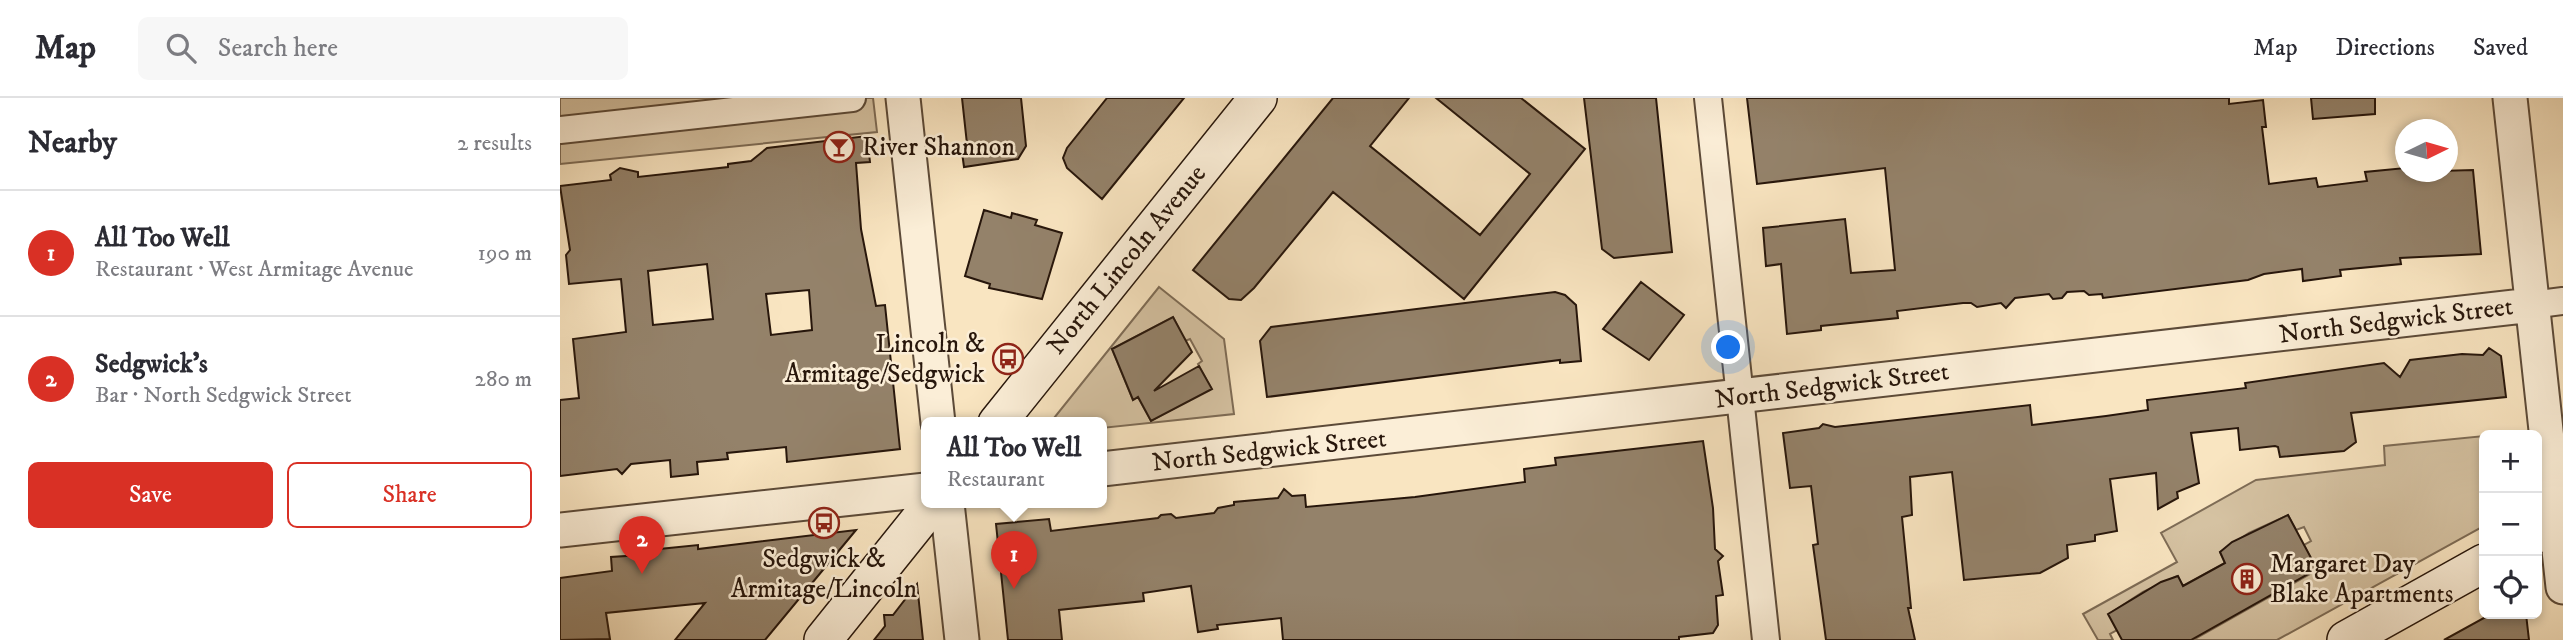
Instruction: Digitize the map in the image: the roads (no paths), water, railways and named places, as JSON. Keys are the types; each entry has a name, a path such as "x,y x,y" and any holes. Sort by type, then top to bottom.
{"main road":[{"name":"North Lincoln Avenue","path":"1002,417 1258,98"},
{"path":"823,640 929,508"},
{"path":"2346,640 2479,566"}],"street":[{"path":"560,130 852,98"},
{"path":"903,98 937,417"},
{"path":"1708,98 1766,640"},
{"path":"2510,98 2548,303 2552,526 2563,587"},
{"name":"North Sedgwick Street","path":"1107,468 2548,303"},
{"path":"560,530 921,491"},
{"path":"948,508 962,640"}],"place":[{"name":"River Shannon","path":"839,147"},
{"name":"Lincoln & Armitage/Sedgwick","path":"1008,359"},
{"name":"Sedgwick & Armitage/Lincoln","path":"824,523"},
{"name":"Sedgwick's","path":"642,574"},
{"name":"Margaret Day Blake Apartments","path":"2247,579"},
{"name":"All Too Well","path":"1014,589"}]}
